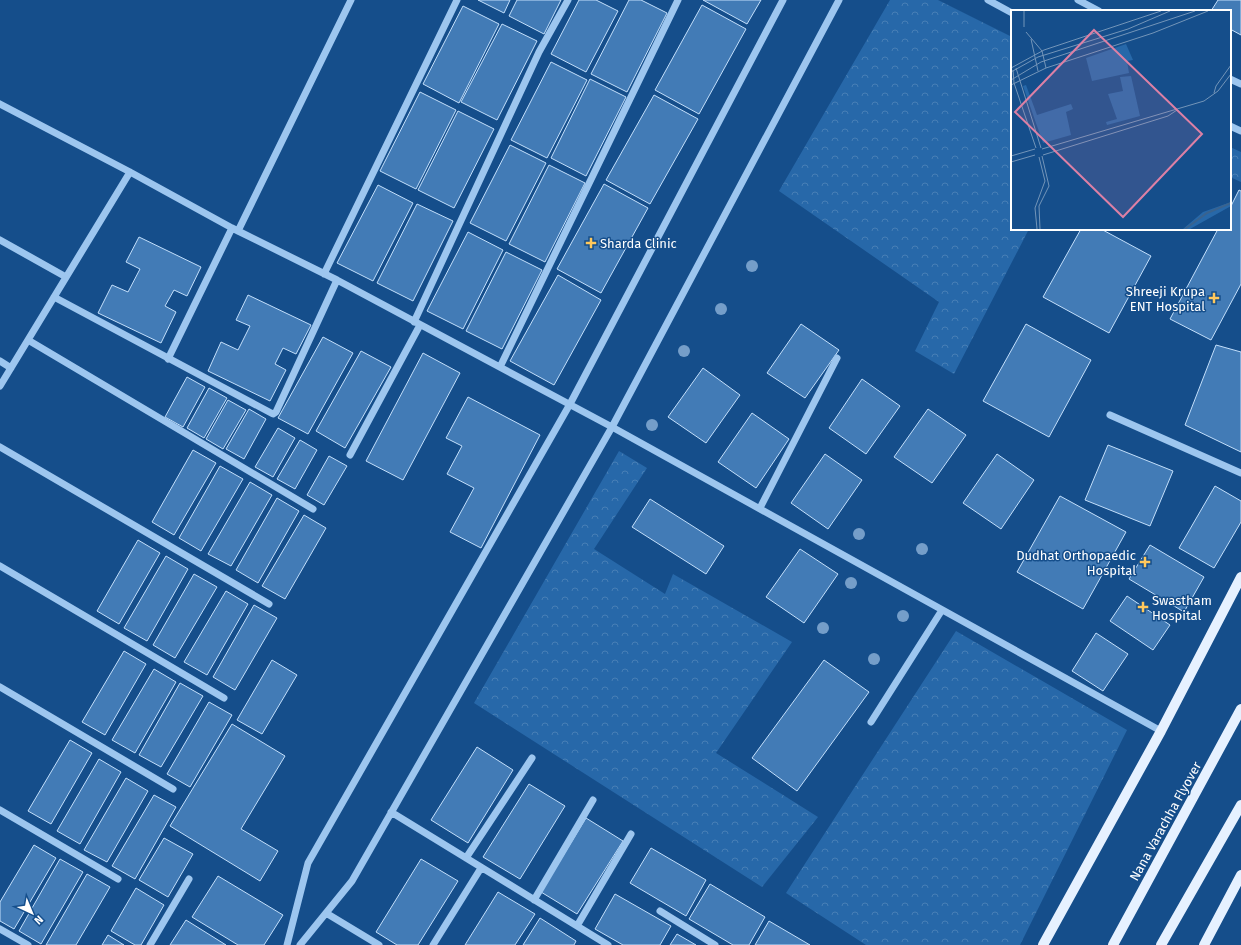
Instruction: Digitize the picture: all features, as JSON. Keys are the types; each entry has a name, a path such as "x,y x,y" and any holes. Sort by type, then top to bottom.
{"main road":[{"path":"1043,945 1161,731 1241,577"},
{"name":"Nana Varachha Flyover","path":"1113,945 1241,709"},
{"path":"1161,945 1241,805"},
{"path":"1204,945 1241,875"}],"street":[{"path":"168,359 351,0"},
{"path":"324,274 457,0"},
{"path":"350,455 417,323 539,52 568,0"},
{"path":"500,367 678,0"},
{"path":"287,945 308,863 570,404 783,0"},
{"path":"300,945 352,881 612,427 839,0"},
{"path":"988,0 1011,12"},
{"path":"1078,0 1097,10"},
{"path":"1231,79 1241,84"},
{"path":"0,104 130,172 235,230 337,280 570,404 1161,731"},
{"path":"1231,126 1241,131"},
{"path":"0,386 130,172"},
{"path":"0,240 66,277"},
{"path":"54,297 273,414 276,412 337,280"},
{"path":"28,340 313,509"},
{"path":"760,508 837,358"},
{"path":"0,361 11,368"},
{"path":"1110,415 1241,472"},
{"path":"0,447 269,604"},
{"path":"0,566 224,698"},
{"path":"871,722 942,610"},
{"path":"0,687 173,789"},
{"path":"466,858 532,758"},
{"path":"534,900 593,800"},
{"path":"0,810 118,879"},
{"path":"391,812 608,945"},
{"path":"577,926 631,834"},
{"path":"433,945 481,868"},
{"path":"150,945 189,879"},
{"path":"660,911 715,945"},
{"path":"326,913 379,945"},
{"path":"0,929 26,945"}],"green space":[{"path":"890,0 938,0 1011,36 1011,230 1028,230 954,374 915,351 939,302 779,191"},
{"path":"1231,147 1241,152 1241,182 1231,177"},
{"path":"619,451 647,468 594,549 665,594 673,574 792,642 716,753 818,817 762,887 474,703"},
{"path":"956,631 1127,730 1020,945 866,945 786,893"}],"building":[{"path":"478,0 510,0 504,13"},
{"path":"517,0 561,0 544,34 509,16"},
{"path":"579,0 596,0 618,11 586,72 551,54"},
{"path":"629,0 641,0 667,13 627,92 591,74"},
{"path":"703,0 761,0 747,24"},
{"path":"1218,0 1241,0 1241,35 1231,30 1231,10 1212,10"},
{"path":"702,5 746,29 699,114 655,90"},
{"path":"463,6 499,24 459,103 423,84"},
{"path":"502,24 537,41 497,120 461,102"},
{"path":"551,62 587,80 547,158 511,140"},
{"path":"590,79 626,97 586,176 551,158"},
{"path":"420,92 456,110 416,189 380,171"},
{"path":"654,95 698,119 650,204 606,180"},
{"path":"458,111 494,129 454,208 418,190"},
{"path":"510,145 546,163 506,241 470,223"},
{"path":"549,165 585,183 545,262 509,244"},
{"path":"604,184 648,208 601,293 557,269"},
{"path":"378,185 413,203 373,281 337,263"},
{"path":"1239,190 1241,191 1241,284 1211,340 1170,319 1217,230 1231,230 1231,206"},
{"path":"417,204 453,221 413,301 377,283"},
{"path":"1080,230 1103,230 1151,256 1109,333 1043,297"},
{"path":"468,232 503,250 463,329 427,311"},
{"path":"139,237 201,267 187,296 174,290 165,306 176,312 161,343 98,313 112,285 128,292 140,269 126,262"},
{"path":"506,252 542,270 502,349 466,331"},
{"path":"558,275 601,300 554,385 510,361"},
{"path":"248,295 311,325 296,354 283,348 275,364 286,370 270,401 208,371 221,342 238,350 250,326 236,320"},
{"path":"801,324 839,350 805,398 767,373"},
{"path":"1026,324 1091,360 1049,437 983,401"},
{"path":"323,337 353,353 308,434 278,418"},
{"path":"1216,345 1241,352 1241,452 1185,425"},
{"path":"361,351 391,367 345,448 316,431"},
{"path":"423,353 460,373 403,480 366,461"},
{"path":"703,368 740,395 706,443 668,417"},
{"path":"187,377 205,387 183,427 165,417"},
{"path":"862,379 900,406 866,454 829,428"},
{"path":"209,388 227,398 204,438 187,428"},
{"path":"468,397 540,435 481,548 450,532 474,488 447,474 462,446 446,438"},
{"path":"228,400 246,410 223,449 206,439"},
{"path":"249,409 266,419 244,459 226,449"},
{"path":"928,409 966,435 932,483 894,457"},
{"path":"752,413 789,439 756,488 718,462"},
{"path":"278,428 295,438 273,477 255,467"},
{"path":"300,440 317,450 295,489 277,479"},
{"path":"1108,445 1173,471 1150,526 1085,500"},
{"path":"193,450 216,463 174,535 152,522"},
{"path":"825,454 862,480 828,529 791,503"},
{"path":"997,454 1034,480 1001,529 963,503"},
{"path":"329,456 347,466 324,505 307,495"},
{"path":"220,466 243,479 201,551 179,538"},
{"path":"250,482 272,495 231,566 208,554"},
{"path":"1215,486 1241,501 1241,522 1214,568 1179,548"},
{"path":"1060,496 1126,532 1083,609 1017,572"},
{"path":"277,498 299,511 258,583 236,570"},
{"path":"650,499 724,546 706,574 632,527"},
{"path":"304,515 326,528 285,599 262,586"},
{"path":"138,540 160,553 119,624 97,611"},
{"path":"1150,545 1204,577 1184,612 1129,579"},
{"path":"800,549 838,574 804,623 766,597"},
{"path":"166,556 188,569 147,641 124,628"},
{"path":"194,574 217,587 175,658 153,645"},
{"path":"226,591 248,604 207,675 184,662"},
{"path":"1127,596 1170,625 1153,650 1110,621"},
{"path":"254,605 277,618 235,690 213,677"},
{"path":"1096,633 1128,654 1103,691 1072,671"},
{"path":"124,651 146,664 105,735 82,722"},
{"path":"272,660 297,675 262,734 237,720"},
{"path":"824,660 869,692 797,791 752,758"},
{"path":"154,669 176,682 135,753 112,740"},
{"path":"180,683 203,696 161,767 139,755"},
{"path":"209,702 232,715 190,787 167,774"},
{"path":"232,724 285,756 241,829 278,851 260,881 170,826"},
{"path":"70,740 92,753 51,824 28,811"},
{"path":"477,747 513,770 468,843 431,820"},
{"path":"99,759 121,772 80,844 57,831"},
{"path":"126,778 148,791 107,862 84,850"},
{"path":"529,784 565,806 520,879 483,857"},
{"path":"154,795 176,807 135,879 112,866"},
{"path":"586,818 623,841 577,914 541,892"},
{"path":"164,838 193,854 168,897 139,880"},
{"path":"34,845 56,858 14,929 0,921 0,902"},
{"path":"651,848 706,880 686,916 630,883"},
{"path":"60,859 83,872 41,944 19,931"},
{"path":"421,859 458,881 418,945 397,945 376,932"},
{"path":"87,874 110,887 76,945 46,945"},
{"path":"218,876 283,915 264,945 238,945 192,917"},
{"path":"710,884 765,917 749,945 733,945 689,919"},
{"path":"136,888 164,905 141,945 135,945 111,931"},
{"path":"498,892 535,914 515,945 465,945"},
{"path":"615,894 671,926 660,945 623,945 595,929"},
{"path":"540,918 576,941 574,945 523,945"},
{"path":"186,920 226,945 170,945"},
{"path":"769,921 810,945 755,945"},
{"path":"677,934 696,945 670,945"},
{"path":"108,935 124,945 102,945"}],"place":[{"name":"Sharda Clinic","path":"591,243"},
{"name":"Shreeji Krupa ENT Hospital","path":"1214,298"},
{"name":"Dudhat Orthopaedic Hospital","path":"1145,562"},
{"name":"Swastham Hospital","path":"1143,607"}]}
